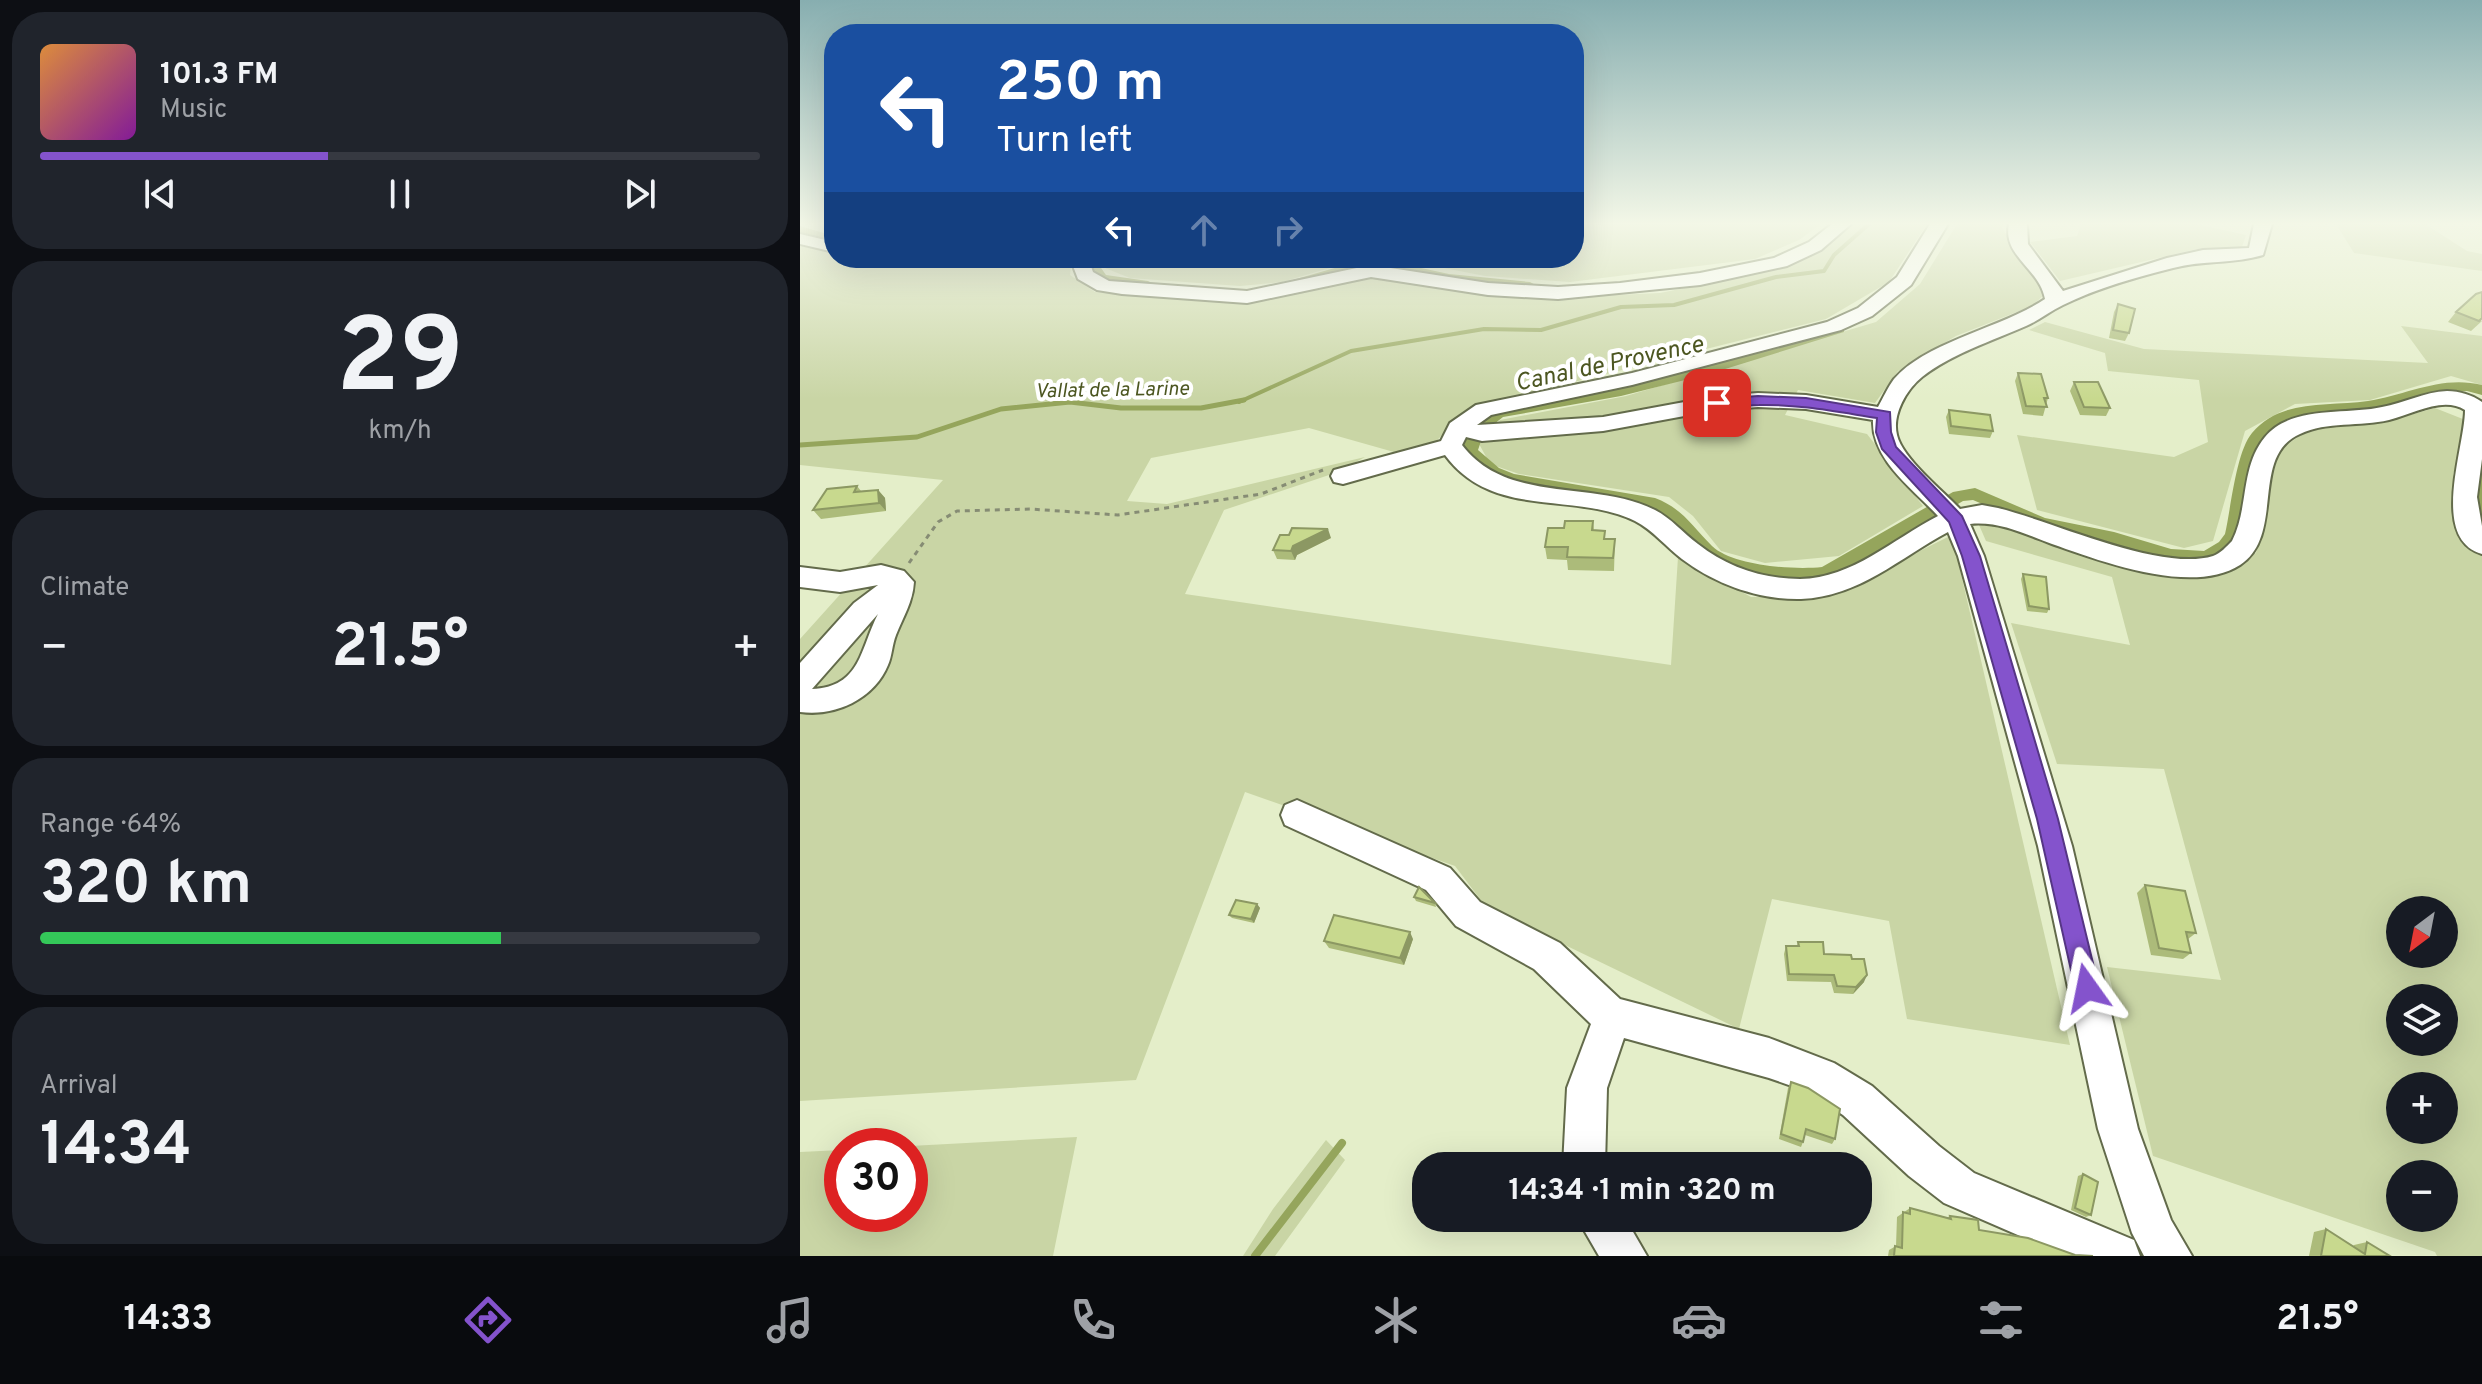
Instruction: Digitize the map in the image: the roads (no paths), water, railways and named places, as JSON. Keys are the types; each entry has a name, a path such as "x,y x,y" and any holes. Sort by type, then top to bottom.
{"street":[{"path":"1098,283 1122,288 1247,297 1316,283"},
{"path":"1446,283 1488,289 1558,293 1663,283"},
{"path":"1902,283 1865,312 1834,326 1632,379 1484,410 1465,435 1457,459 1480,477 1518,490 1634,511 1653,519 1713,569 1780,590 1838,584 1947,509 1986,514 2168,566 2195,568 2219,565 2238,553 2248,538 2267,451 2279,437 2320,420 2382,415 2438,399 2455,398 2476,408 2478,425 2471,447 2465,506 2466,519 2482,545"},
{"path":"2049,283 2055,301"},
{"path":"2106,283 2055,301 2035,315 1956,349 1916,371 1902,384 1885,415 1884,432 1889,449 1947,509 1971,556 2055,846 2122,1142 2154,1233 2170,1256"},
{"path":"1338,471 1465,435 1603,424 1717,403 1758,400 1806,402 1885,415"},
{"path":"800,577 852,582 880,574 898,578"},
{"path":"800,683 864,610 898,578"},
{"path":"800,700 815,703 828,700 866,677 873,667 879,640 901,592 898,578"},
{"path":"1297,815 1438,879 1468,914 1547,956 1593,1002 1613,1015 1821,1077 1870,1111 1939,1176 1959,1188 2118,1256"},
{"path":"1585,1152 1587,1088 1613,1015"},
{"path":"1609,1232 1625,1256"}],"waterway":[{"name":"Canal de Provence","path":"1132,283 1148,285"},
{"name":"Canal de Provence","path":"1279,286 1292,283"},
{"name":"Canal de Provence","path":"1496,283 1530,286"},
{"name":"Vallat de la Larine","path":"1243,400 1351,351 1484,329 1541,330 1621,307 1674,305 1756,283"},
{"name":"Canal de Provence","path":"1839,329 1704,371 1621,391 1499,413 1478,428 1469,452 1493,472 1511,479 1649,502 1665,508 1679,519 1708,553 1731,565 1802,576 1826,574 1959,496 1975,494 2041,523 2114,538 2170,556 2207,558 2226,547 2234,534 2254,442 2274,423 2307,410 2367,406 2439,388 2467,386 2482,390"},
{"name":"Vallat de la Larine","path":"800,445 917,437 1001,409 1070,402 1121,408 1201,408 1243,400"},
{"name":"Vallat de la Larine","path":"1239,402 1243,400"},
{"name":"Canal de Provence","path":"2482,477 2478,523 2482,535"},
{"path":"1255,1256 1342,1143"}]}
